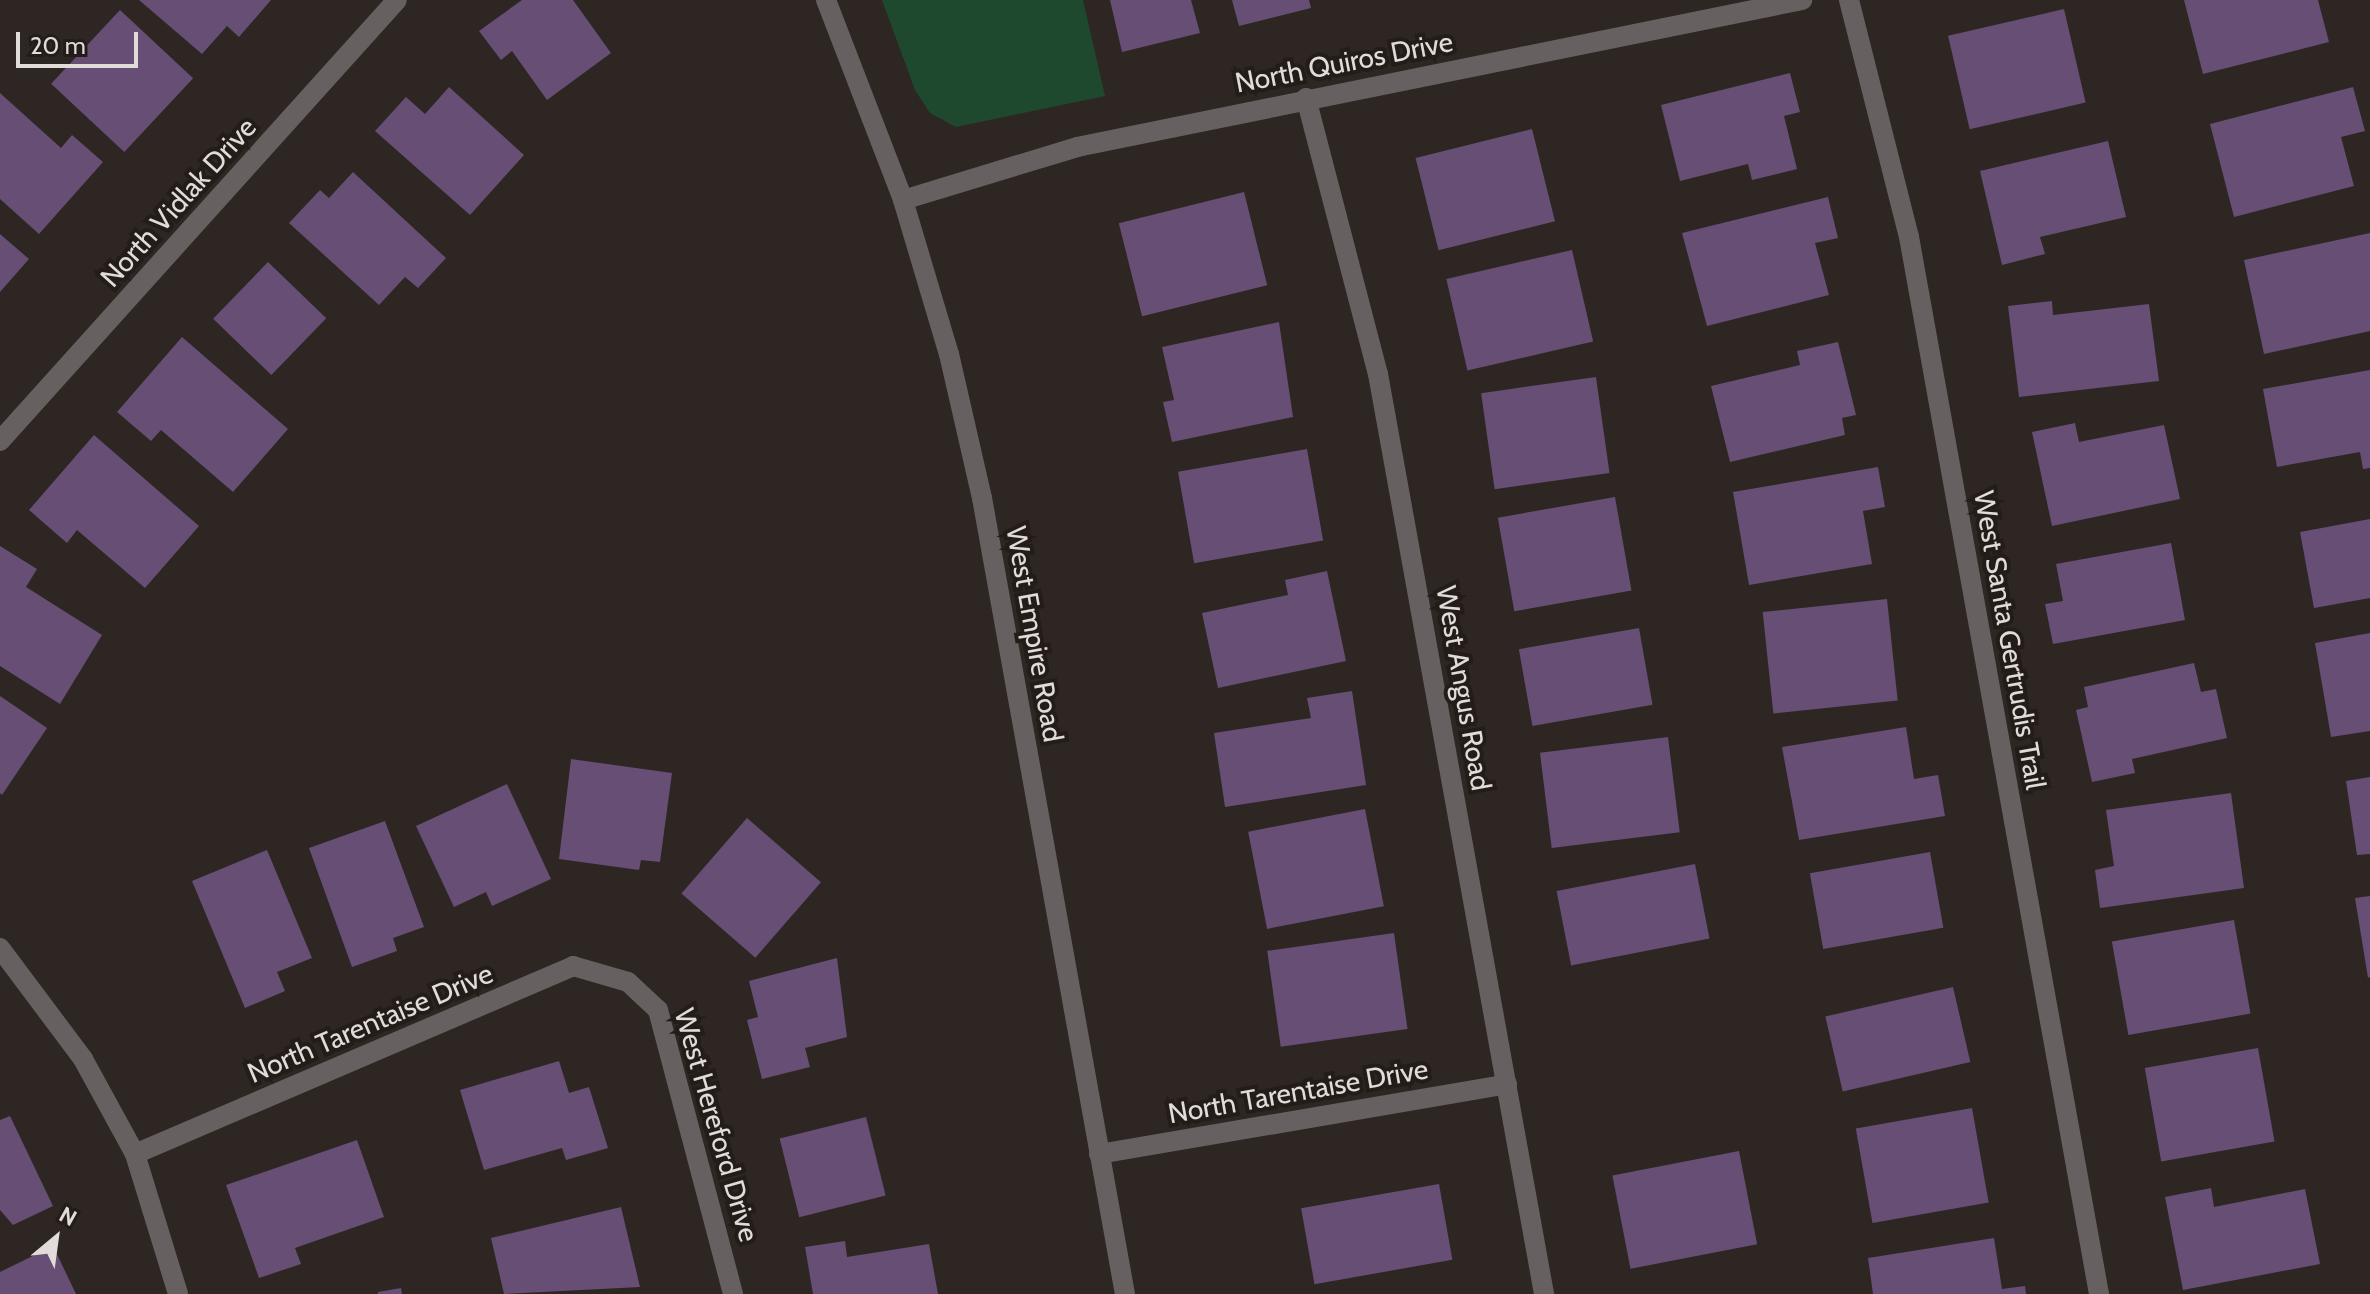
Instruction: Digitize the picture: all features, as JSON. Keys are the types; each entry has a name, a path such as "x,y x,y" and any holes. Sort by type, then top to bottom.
{"street":[{"name":"North Vidlak Drive","path":"0,441 397,0"},
{"name":"West Empire Road","path":"826,0 903,200 982,498 1125,1294"},
{"name":"North Quiros Drive","path":"903,200 1077,147 1306,98 1802,0"},
{"name":"West Santa Gertrudis Trail","path":"1849,0 1909,237 2099,1294"},
{"name":"West Angus Road","path":"1306,98 1378,374 1544,1294"},
{"path":"0,948 75,1046 135,1154 178,1294"},
{"name":"North Tarentaise Drive","path":"135,1154 573,966 628,982"},
{"name":"West Hereford Drive","path":"628,982 658,1010 733,1294"},
{"name":"North Tarentaise Drive","path":"1099,1154 1507,1084"}],"green space":[{"path":"882,0 1083,0 1105,96 956,127 930,113 915,90"}],"building":[{"path":"139,0 271,0 239,37 227,26 202,54"},
{"path":"522,0 573,0 611,53 547,100 512,51 501,60 479,31"},
{"path":"1110,0 1191,0 1200,33 1122,52"},
{"path":"1232,0 1309,0 1311,8 1239,26"},
{"path":"2184,0 2318,0 2329,42 2203,74"},
{"path":"2064,9 2086,103 1970,129 1948,36"},
{"path":"120,10 193,78 124,152 51,84"},
{"path":"1790,73 1800,112 1784,116 1797,169 1752,180 1748,164 1680,181 1661,105"},
{"path":"449,87 524,155 470,215 375,131 406,97 425,114"},
{"path":"2353,87 2365,131 2341,137 2354,186 2234,217 2210,124"},
{"path":"0,93 61,148 72,135 103,162 39,234 0,199"},
{"path":"1532,129 1555,221 1439,250 1416,158"},
{"path":"2108,141 2126,217 2040,237 2045,254 2002,265 1980,171"},
{"path":"353,172 446,258 418,288 405,277 379,305 289,223 320,190 329,198"},
{"path":"1244,192 1267,285 1142,316 1119,223"},
{"path":"1828,197 1838,238 1815,243 1829,295 1707,326 1682,233"},
{"path":"2370,233 2370,331 2264,354 2244,260"},
{"path":"0,234 29,259 0,292"},
{"path":"1572,250 1593,342 1467,371 1446,279"},
{"path":"268,262 326,318 271,375 213,319"},
{"path":"2052,301 2053,315 2149,304 2159,381 2019,397 2008,306"},
{"path":"1279,322 1293,417 1172,442 1163,402 1174,400 1162,347"},
{"path":"182,337 288,429 233,492 161,430 151,441 117,412"},
{"path":"1838,342 1856,415 1842,418 1845,435 1730,462 1711,386 1800,365 1797,351"},
{"path":"2370,370 2370,468 2363,469 2360,452 2277,467 2263,389"},
{"path":"1596,377 1609,473 1495,489 1481,393"},
{"path":"2075,423 2079,442 2164,425 2180,499 2052,526 2032,432"},
{"path":"94,435 199,526 145,588 77,530 67,543 29,510"},
{"path":"1307,449 1323,541 1194,563 1178,472"},
{"path":"1878,467 1885,507 1863,511 1872,564 1749,585 1733,492"},
{"path":"1615,497 1631,591 1514,611 1498,518"},
{"path":"2370,519 2370,598 2314,608 2300,532"},
{"path":"2171,543 2185,620 2053,644 2045,604 2063,601 2056,564"},
{"path":"0,546 37,569 26,587 102,635 60,704 0,666"},
{"path":"1327,571 1346,661 1218,688 1202,613 1288,595 1285,580"},
{"path":"1887,599 1898,700 1773,714 1763,612"},
{"path":"1639,628 1653,705 1532,726 1519,649"},
{"path":"2370,633 2370,731 2331,737 2315,643"},
{"path":"2194,663 2201,692 2216,689 2227,738 2132,759 2135,773 2092,782 2076,710 2088,707 2084,687"},
{"path":"1352,691 1366,785 1225,807 1214,733 1311,718 1307,698"},
{"path":"0,696 47,728 2,795 0,793"},
{"path":"1906,727 1914,779 1938,775 1945,816 1799,840 1782,747"},
{"path":"1668,737 1680,832 1552,848 1540,753"},
{"path":"571,759 672,773 660,862 641,860 639,870 559,859"},
{"path":"2370,777 2370,854 2357,855 2346,781"},
{"path":"507,784 551,879 492,906 486,892 454,907 416,826"},
{"path":"2231,793 2244,888 2100,908 2095,870 2114,866 2106,810"},
{"path":"1365,809 1384,906 1267,929 1248,832"},
{"path":"747,818 821,882 755,958 681,893"},
{"path":"385,821 424,927 393,938 397,951 352,967 309,848"},
{"path":"267,850 312,958 277,972 285,991 245,1008 192,881"},
{"path":"1930,852 1943,928 1823,949 1810,873"},
{"path":"1695,864 1710,939 1571,966 1557,891"},
{"path":"2370,896 2370,977 2368,978 2355,898"},
{"path":"2234,920 2250,1014 2128,1035 2112,942"},
{"path":"1394,933 1407,1029 1281,1047 1267,951"},
{"path":"837,958 847,1037 805,1048 810,1067 762,1079 747,1020 758,1017 749,981"},
{"path":"1953,987 1970,1062 1843,1091 1825,1016"},
{"path":"2258,1048 2274,1142 2161,1162 2145,1068"},
{"path":"559,1061 569,1093 589,1087 608,1148 566,1160 562,1148 484,1170 460,1090"},
{"path":"1972,1108 1989,1203 1872,1223 1856,1128"},
{"path":"10,1116 53,1206 13,1225 0,1210 0,1120"},
{"path":"866,1117 886,1196 799,1217 780,1139"},
{"path":"357,1140 384,1217 295,1248 301,1264 259,1278 226,1185"},
{"path":"1739,1151 1757,1244 1630,1269 1612,1176"},
{"path":"1439,1184 1452,1260 1314,1284 1301,1208"},
{"path":"2211,1188 2214,1207 2305,1189 2320,1264 2183,1290 2165,1197"},
{"path":"621,1207 640,1287 504,1294 491,1238"},
{"path":"1994,1238 2002,1289 2025,1286 2026,1294 1873,1294 1868,1258"},
{"path":"845,1241 847,1257 929,1244 938,1294 813,1294 805,1247"},
{"path":"53,1246 76,1294 0,1294 0,1272"},
{"path":"401,1288 402,1294 378,1294 378,1292"}]}
